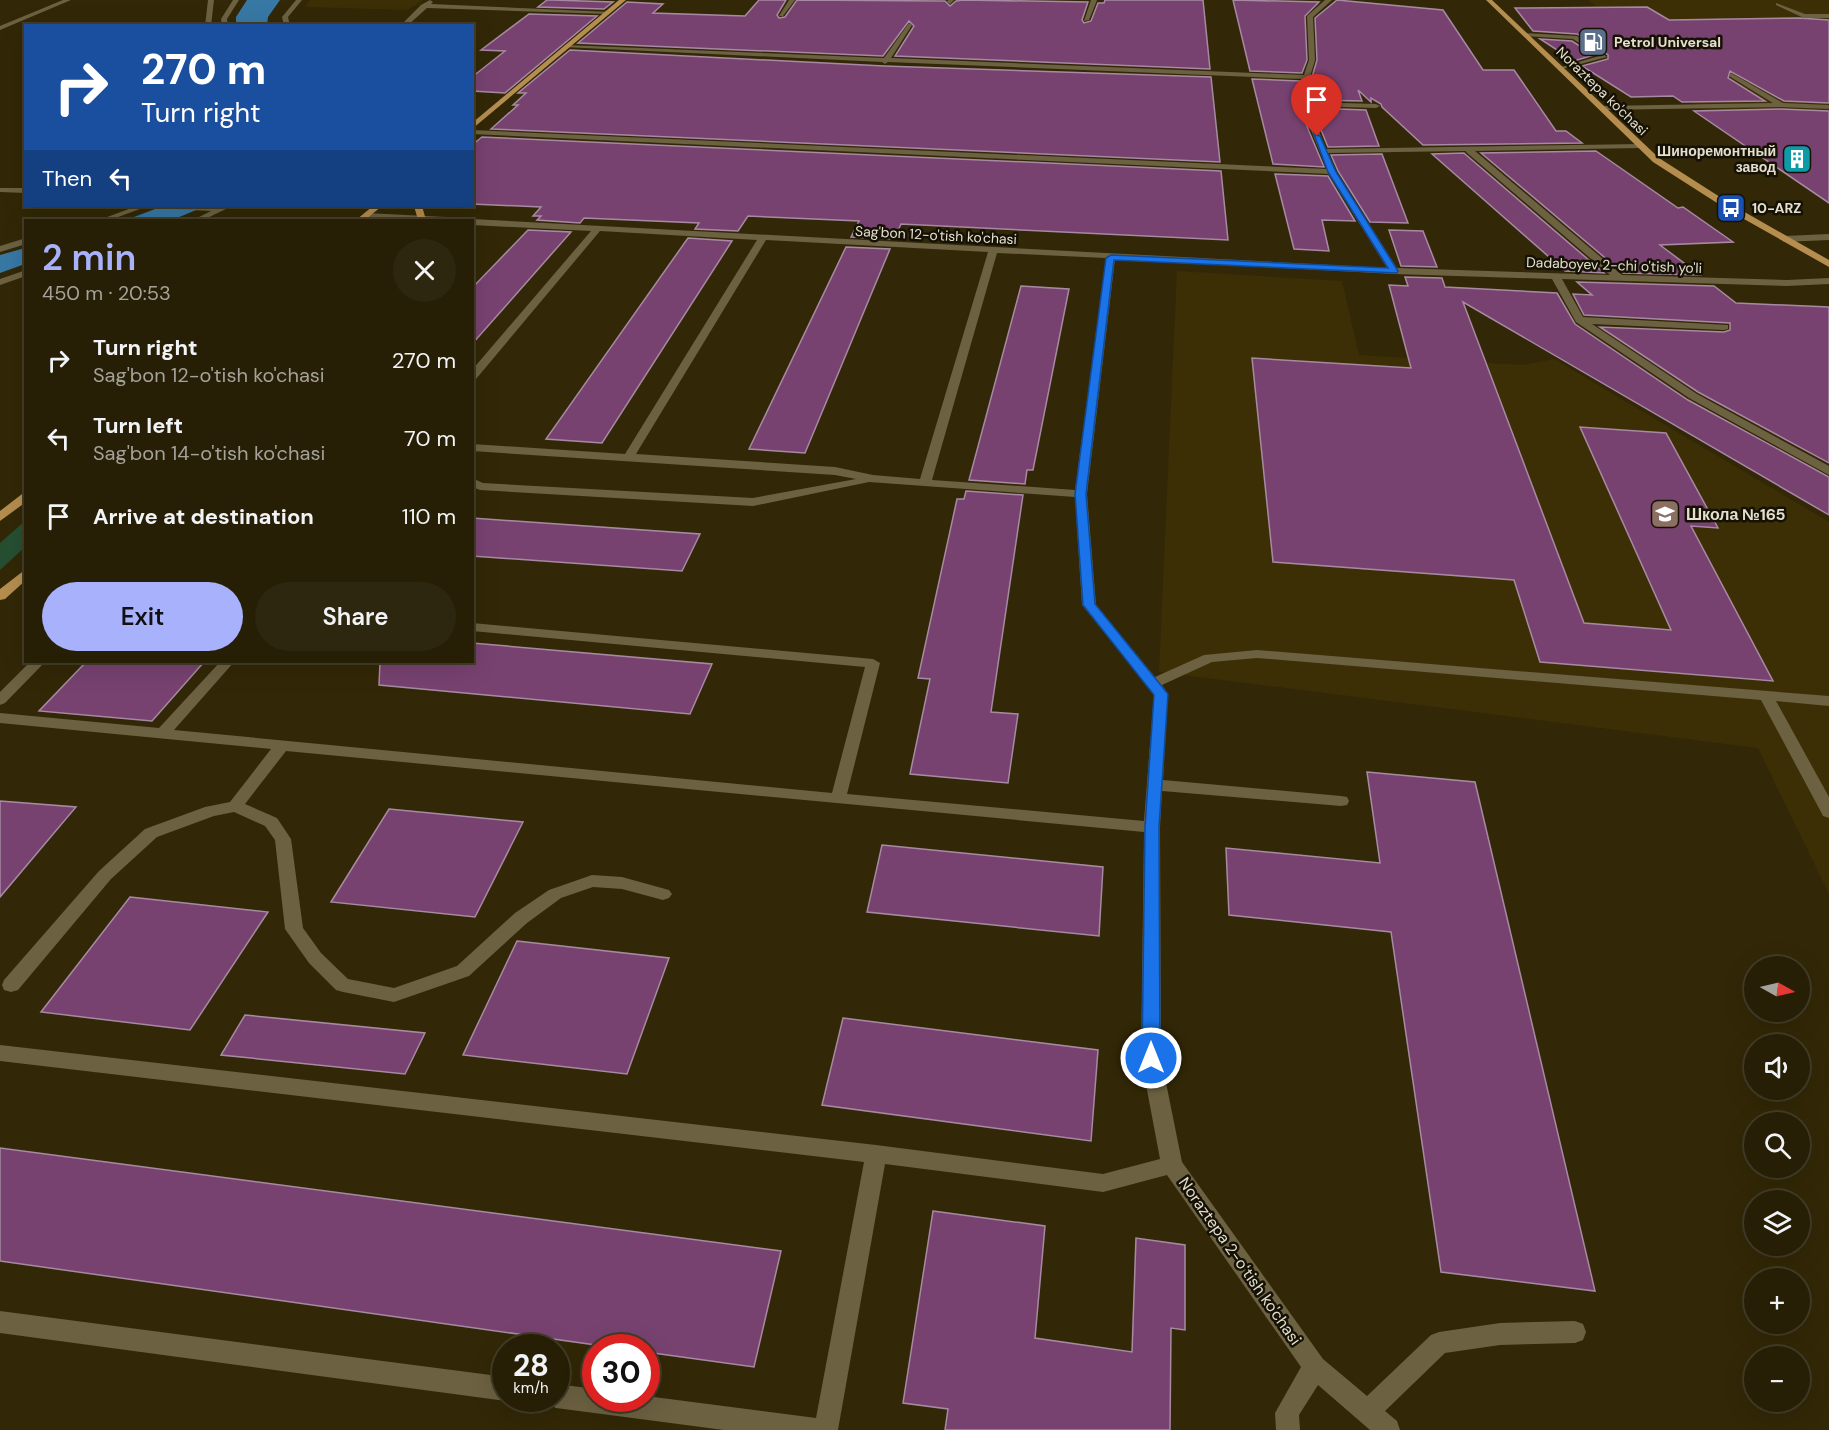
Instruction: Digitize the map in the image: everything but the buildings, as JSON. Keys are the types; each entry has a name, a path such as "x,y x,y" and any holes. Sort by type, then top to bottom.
{"main road":[{"path":"474,125 623,0"},
{"name":"Noraztepa ko'chasi","path":"1489,0 1639,146 1684,180 1829,264"},
{"path":"363,218 377,207"},
{"path":"0,517 24,497"},
{"path":"0,596 24,575"}],"street":[{"path":"0,28 68,0"},
{"path":"208,24 211,0"},
{"path":"225,24 224,19 236,0"},
{"path":"287,24 285,17 299,0"},
{"path":"405,24 423,6 433,0"},
{"path":"781,15 792,0"},
{"path":"1086,20 1094,0"},
{"path":"1329,0 1310,16 1312,60 1307,77 1304,104 1332,172 1396,271"},
{"path":"1778,4 1804,16 1829,16"},
{"path":"423,6 608,12"},
{"path":"885,62 909,25"},
{"path":"1524,34 1575,37 1604,57 1560,69"},
{"path":"566,47 885,62 1307,77"},
{"path":"1731,75 1781,105"},
{"path":"1304,104 1376,106"},
{"path":"1602,108 1781,105 1829,107"},
{"path":"474,132 1332,172"},
{"path":"1323,152 1639,146"},
{"path":"1469,150 1621,279"},
{"path":"0,190 24,191"},
{"path":"105,219 141,207"},
{"path":"198,219 224,207"},
{"path":"363,218 392,219"},
{"name":"Sag'bon 12-o'tish ko'chasi","path":"474,222 1111,258 1396,271"},
{"path":"474,374 597,229"},
{"path":"1784,239 1829,237"},
{"path":"629,457 762,239"},
{"path":"0,249 24,242"},
{"path":"925,482 993,251"},
{"name":"Noraztepa 2-oʻtish ko'chasi","path":"1111,258 1081,494 1089,605 1161,694 1152,827 1151,1058 1172,1165 1315,1367 1388,1430"},
{"name":"Dadaboyev 2-chi o'tish yo'li","path":"1396,271 1787,283 1829,281"},
{"path":"0,282 24,274"},
{"path":"1556,277 1580,320 1693,396 1829,471"},
{"path":"1580,320 1724,327"},
{"path":"474,447 835,471 873,479 1081,494"},
{"path":"474,483 480,486 753,502 873,479"},
{"path":"474,627 873,663 838,799"},
{"path":"1153,684 1209,658 1257,654 1829,701"},
{"path":"0,700 37,663"},
{"path":"164,733 226,663"},
{"path":"1766,696 1829,812"},
{"path":"3,722 164,733 281,747 1152,827"},
{"path":"11,985 105,875 151,834 211,812 235,806 281,747"},
{"path":"1155,785 1341,801"},
{"path":"235,806 270,822 283,839 294,928 315,958 343,985 394,995 463,971 522,918 555,894 592,881 622,883 663,894"},
{"path":"0,1053 876,1154 1103,1183 1172,1165"},
{"path":"826,1430 876,1154"},
{"path":"0,1322 492,1387"},
{"path":"1367,1412 1439,1343 1500,1334 1575,1332"},
{"path":"1287,1430 1287,1413 1315,1367"},
{"path":"570,1398 814,1430"}],"shaded area":[{"path":"310,0 423,0 407,10 305,7"},
{"path":"1588,0 1829,0 1829,199 1557,8 1596,6"},
{"path":"1177,271 1342,281 1359,355 1522,365 1554,359 1829,522 1829,894 1758,748 1159,672"}],"green space":[{"path":"24,522 24,548 0,570 0,543"}],"water":[{"path":"247,0 280,0 268,17 267,24 236,24 236,17"},
{"path":"160,207 204,207 174,219 129,219"},
{"path":"24,248 24,264 0,273 0,255"}],"place":[{"name":"Petrol Universal","path":"1593,42"},
{"name":"Шиноремонтный завод","path":"1797,159"},
{"name":"10-ARZ","path":"1731,208"},
{"name":"Школа №165","path":"1665,514"}],"route":[{"path":"1151,1058 1152,827 1161,694 1089,605 1081,494 1111,258 1394,271 1332,172 1317,136"}]}
